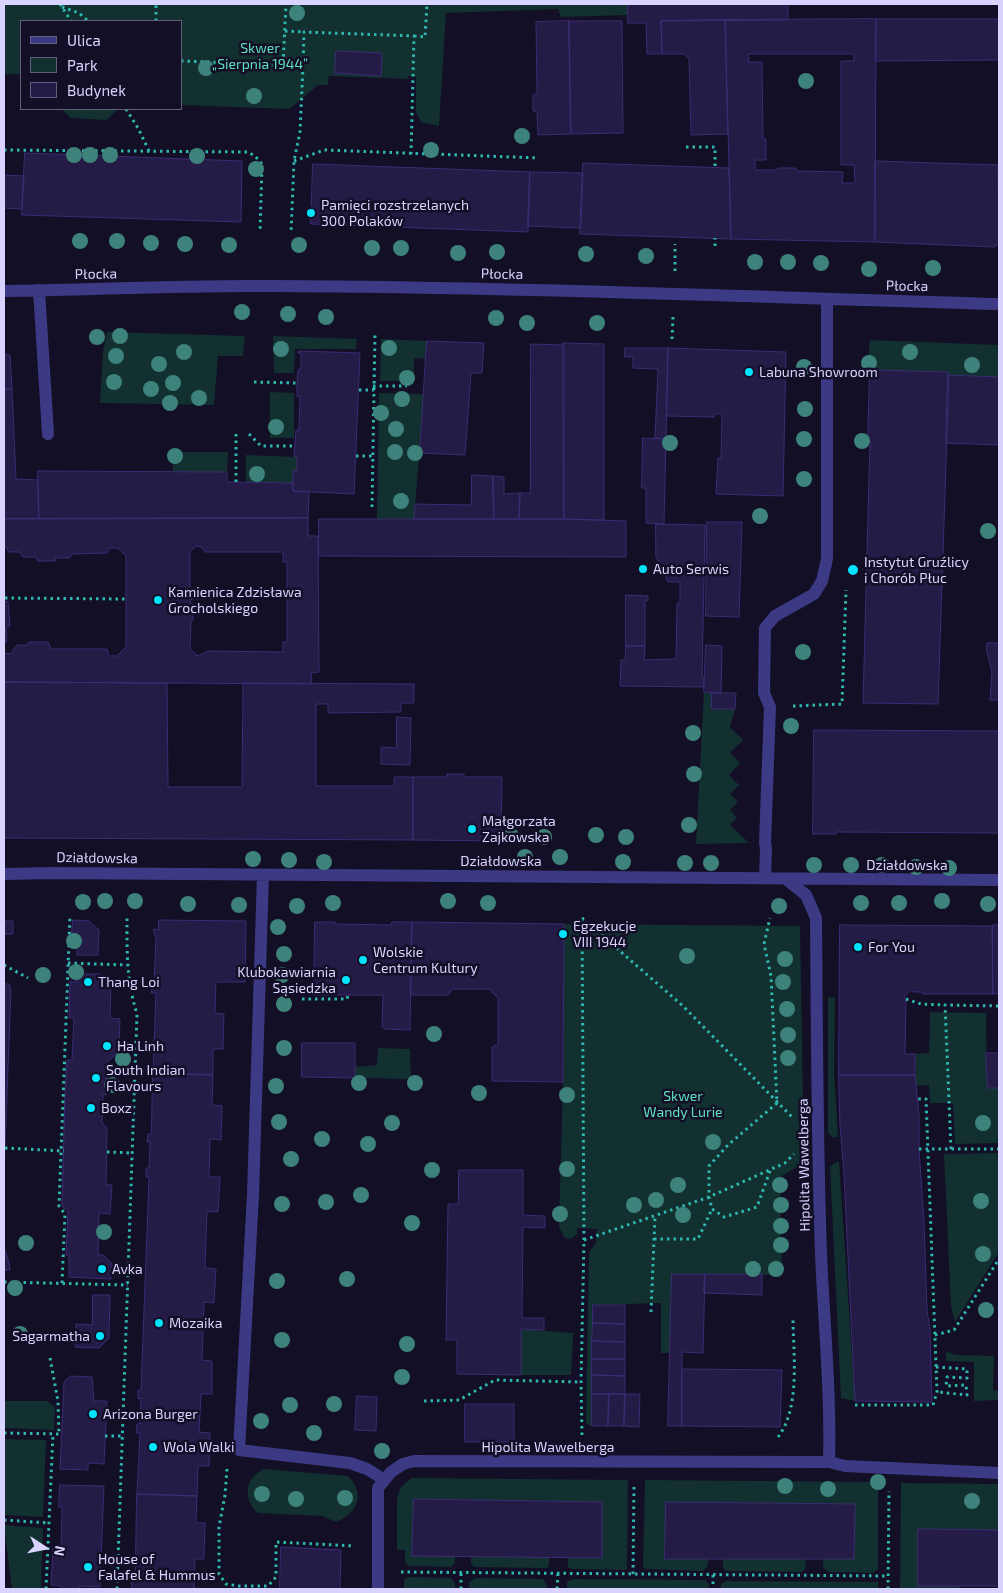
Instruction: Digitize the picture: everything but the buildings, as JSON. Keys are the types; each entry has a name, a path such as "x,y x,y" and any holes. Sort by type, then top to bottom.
{"street":[{"name":"Płocka","path":"4,291 267,286 616,291 827,300 999,304"},
{"path":"39,290 48,434"},
{"path":"766,878 765,843 770,707 764,692 765,628 775,616 814,594 822,581 827,559 827,300"},
{"name":"Działdowska","path":"4,874 620,876 999,880"},
{"path":"263,875 253,1195 239,1450 350,1464 368,1469 381,1483 378,1589"},
{"name":"Hipolita Wawelberga","path":"786,879 806,895 816,918 818,1149 830,1418 829,1462"},
{"name":"Hipolita Wawelberga","path":"381,1483 403,1464 414,1461 829,1462 845,1466 999,1473"}],"path":[{"path":"156,4 156,20"},
{"path":"283,65 286,4"},
{"path":"285,31 425,37 427,4"},
{"path":"61,5 70,20"},
{"path":"61,5 79,13 87,20"},
{"path":"291,233 294,161 300,132 304,32"},
{"path":"411,154 414,36"},
{"path":"182,61 303,66"},
{"path":"127,110 149,151"},
{"path":"686,147 715,147 715,168"},
{"path":"4,150 248,152 255,156 262,164 260,232"},
{"path":"294,161 324,150 539,158"},
{"path":"715,238 715,246"},
{"path":"372,507 374,333"},
{"path":"254,382 297,382"},
{"path":"359,390 407,386"},
{"path":"236,434 236,482"},
{"path":"249,434 261,446 295,446"},
{"path":"356,456 372,456"},
{"path":"190,598 248,597"},
{"path":"5,598 126,599"},
{"path":"62,1283 64,1214 59,1206 70,915"},
{"path":"116,1589 137,1014 130,991 127,965 127,915"},
{"path":"583,1462 581,1382 584,1240 582,918 683,1006 794,1119 798,1126"},
{"path":"770,918 764,944 771,976 777,1103"},
{"path":"68,963 127,965"},
{"path":"4,965 28,978"},
{"path":"302,999 347,999 348,995"},
{"path":"906,999 921,1004 999,1006"},
{"path":"945,1005 952,1149"},
{"path":"855,1404 933,1405 937,1392 926,1099 917,1100"},
{"path":"654,1239 698,1239 712,1209 709,1197 709,1166 728,1144 777,1103"},
{"path":"4,1148 62,1151"},
{"path":"919,1149 999,1149"},
{"path":"107,1152 132,1153"},
{"path":"584,1240 709,1197 785,1163 795,1152"},
{"path":"712,1209 724,1217 757,1207 770,1170"},
{"path":"651,1312 655,1216"},
{"path":"935,1335 954,1330 999,1259"},
{"path":"4,1282 128,1285"},
{"path":"774,1441 786,1427 794,1394 793,1317"},
{"path":"4,1433 60,1434 58,1401 50,1358"},
{"path":"936,1368 967,1368 967,1378 946,1377 946,1386 966,1385 967,1395 937,1392"},
{"path":"424,1401 459,1400 494,1380 581,1382"},
{"path":"46,1589 53,1434"},
{"path":"105,1436 122,1436"},
{"path":"632,1574 634,1462"},
{"path":"888,1589 889,1468"},
{"path":"4,1520 49,1522"},
{"path":"398,1572 888,1576"},
{"path":"461,1572 461,1589"},
{"path":"557,1589 558,1574"},
{"path":"713,1575 714,1589"}],"green space":[{"name":"Skwer „Sierpnia 1944”","path":"4,4 628,4 628,15 561,17 558,9 446,13 439,126 421,122 416,112 416,77 408,76 408,79 329,76 328,85 318,85 289,109 182,105 182,20 20,20 20,74 4,74"},
{"path":"62,110 117,110 107,120 71,118"},
{"path":"107,332 245,336 243,356 218,356 214,405 100,403 103,351"},
{"path":"273,336 357,339 356,349 295,349 294,373 274,373"},
{"path":"381,339 427,341 426,359 414,358 414,381 380,381"},
{"path":"870,340 999,345 999,377 948,375 948,372 867,371"},
{"path":"270,392 294,393 294,438 270,438"},
{"path":"379,393 424,394 414,519 377,519"},
{"path":"173,452 228,452 227,472 173,471"},
{"path":"246,455 297,457 297,471 293,483 246,482"},
{"path":"704,692 712,693 712,709 735,709 730,727 743,740 730,753 740,763 729,775 739,785 730,794 738,802 730,810 737,818 730,825 749,843 696,844"},
{"name":"Skwer Wandy Lurie","path":"564,924 800,926 804,1163 780,1177 782,1275 672,1274 670,1353 661,1353 661,1303 593,1305 592,1426 586,1424 589,1252 596,1243 597,1229 577,1228 577,1234 571,1239 565,1238 559,1227 563,1082"},
{"path":"828,997 835,998 834,1073 838,1137 832,1137 828,1132"},
{"path":"930,1012 986,1013 987,1088 999,1088 999,1143 955,1144 953,1103 930,1103 929,1085 916,1086 915,1054 929,1053"},
{"path":"378,1048 410,1049 411,1079 355,1078 355,1067 377,1065"},
{"path":"999,1153 999,1252 955,1322 951,1306 944,1154"},
{"path":"839,1161 855,1401 841,1398 830,1166"},
{"path":"521,1329 573,1333 571,1375 521,1375"},
{"path":"946,1351 955,1355 994,1356 993,1390 999,1391 999,1400 974,1401 974,1362 946,1361"},
{"path":"4,1401 47,1401 55,1407 54,1430 4,1428"},
{"path":"4,1439 46,1440 43,1517 4,1515"},
{"path":"263,1469 348,1476 357,1490 357,1502 350,1514 336,1522 322,1516 258,1513 250,1503 248,1489 252,1478"},
{"path":"412,1478 628,1480 627,1569 572,1569 568,1567 568,1558 602,1558 602,1502 414,1499 413,1556 455,1556 455,1563 451,1567 410,1566 405,1563 405,1550 397,1550 397,1499 401,1487"},
{"path":"645,1480 878,1482 878,1569 873,1573 828,1572 823,1567 823,1559 854,1559 855,1504 667,1502 665,1558 708,1559 708,1566 703,1571 643,1568"},
{"path":"901,1483 999,1484 999,1530 918,1529 918,1585 959,1586 959,1589 900,1589"},
{"path":"4,1525 43,1528 41,1589 12,1589"},
{"path":"471,1557 549,1557 549,1565 547,1568 475,1567 471,1564"},
{"path":"723,1559 805,1559 806,1568 802,1572 725,1571"},
{"path":"408,1577 451,1578 455,1583 455,1589 404,1589 404,1580"},
{"path":"475,1578 543,1579 547,1589 469,1589 469,1582"},
{"path":"573,1579 705,1580 709,1584 709,1589 567,1589 567,1582"},
{"path":"726,1581 878,1582 878,1589 721,1589 721,1584"}],"place":[{"name":"Pamięci rozstrzelanych 300 Polaków","path":"311,213"},
{"name":"Labuna Showroom","path":"749,372"},
{"name":"Auto Serwis","path":"643,569"},
{"name":"Instytut Gruźlicy i Chorób Płuc","path":"853,570"},
{"name":"Kamienica Zdzisława Grocholskiego","path":"158,600"},
{"name":"Małgorzata Zajkowska","path":"472,829"},
{"name":"Egzekucje VIII 1944","path":"563,934"},
{"name":"For You","path":"858,947"},
{"name":"Wolskie Centrum Kultury","path":"363,960"},
{"name":"Klubokawiarnia Sąsiedzka","path":"346,980"},
{"name":"Thang Loi","path":"88,982"},
{"name":"Ha Linh","path":"107,1046"},
{"name":"South Indian Flavours","path":"96,1078"},
{"name":"Boxz","path":"91,1108"},
{"name":"Avka","path":"102,1269"},
{"name":"Mozaika","path":"159,1323"},
{"name":"Sagarmatha","path":"100,1336"},
{"name":"Arizona Burger","path":"93,1414"},
{"name":"Wola Walki","path":"153,1447"},
{"name":"House of Falafel & Hummus","path":"88,1567"}]}
